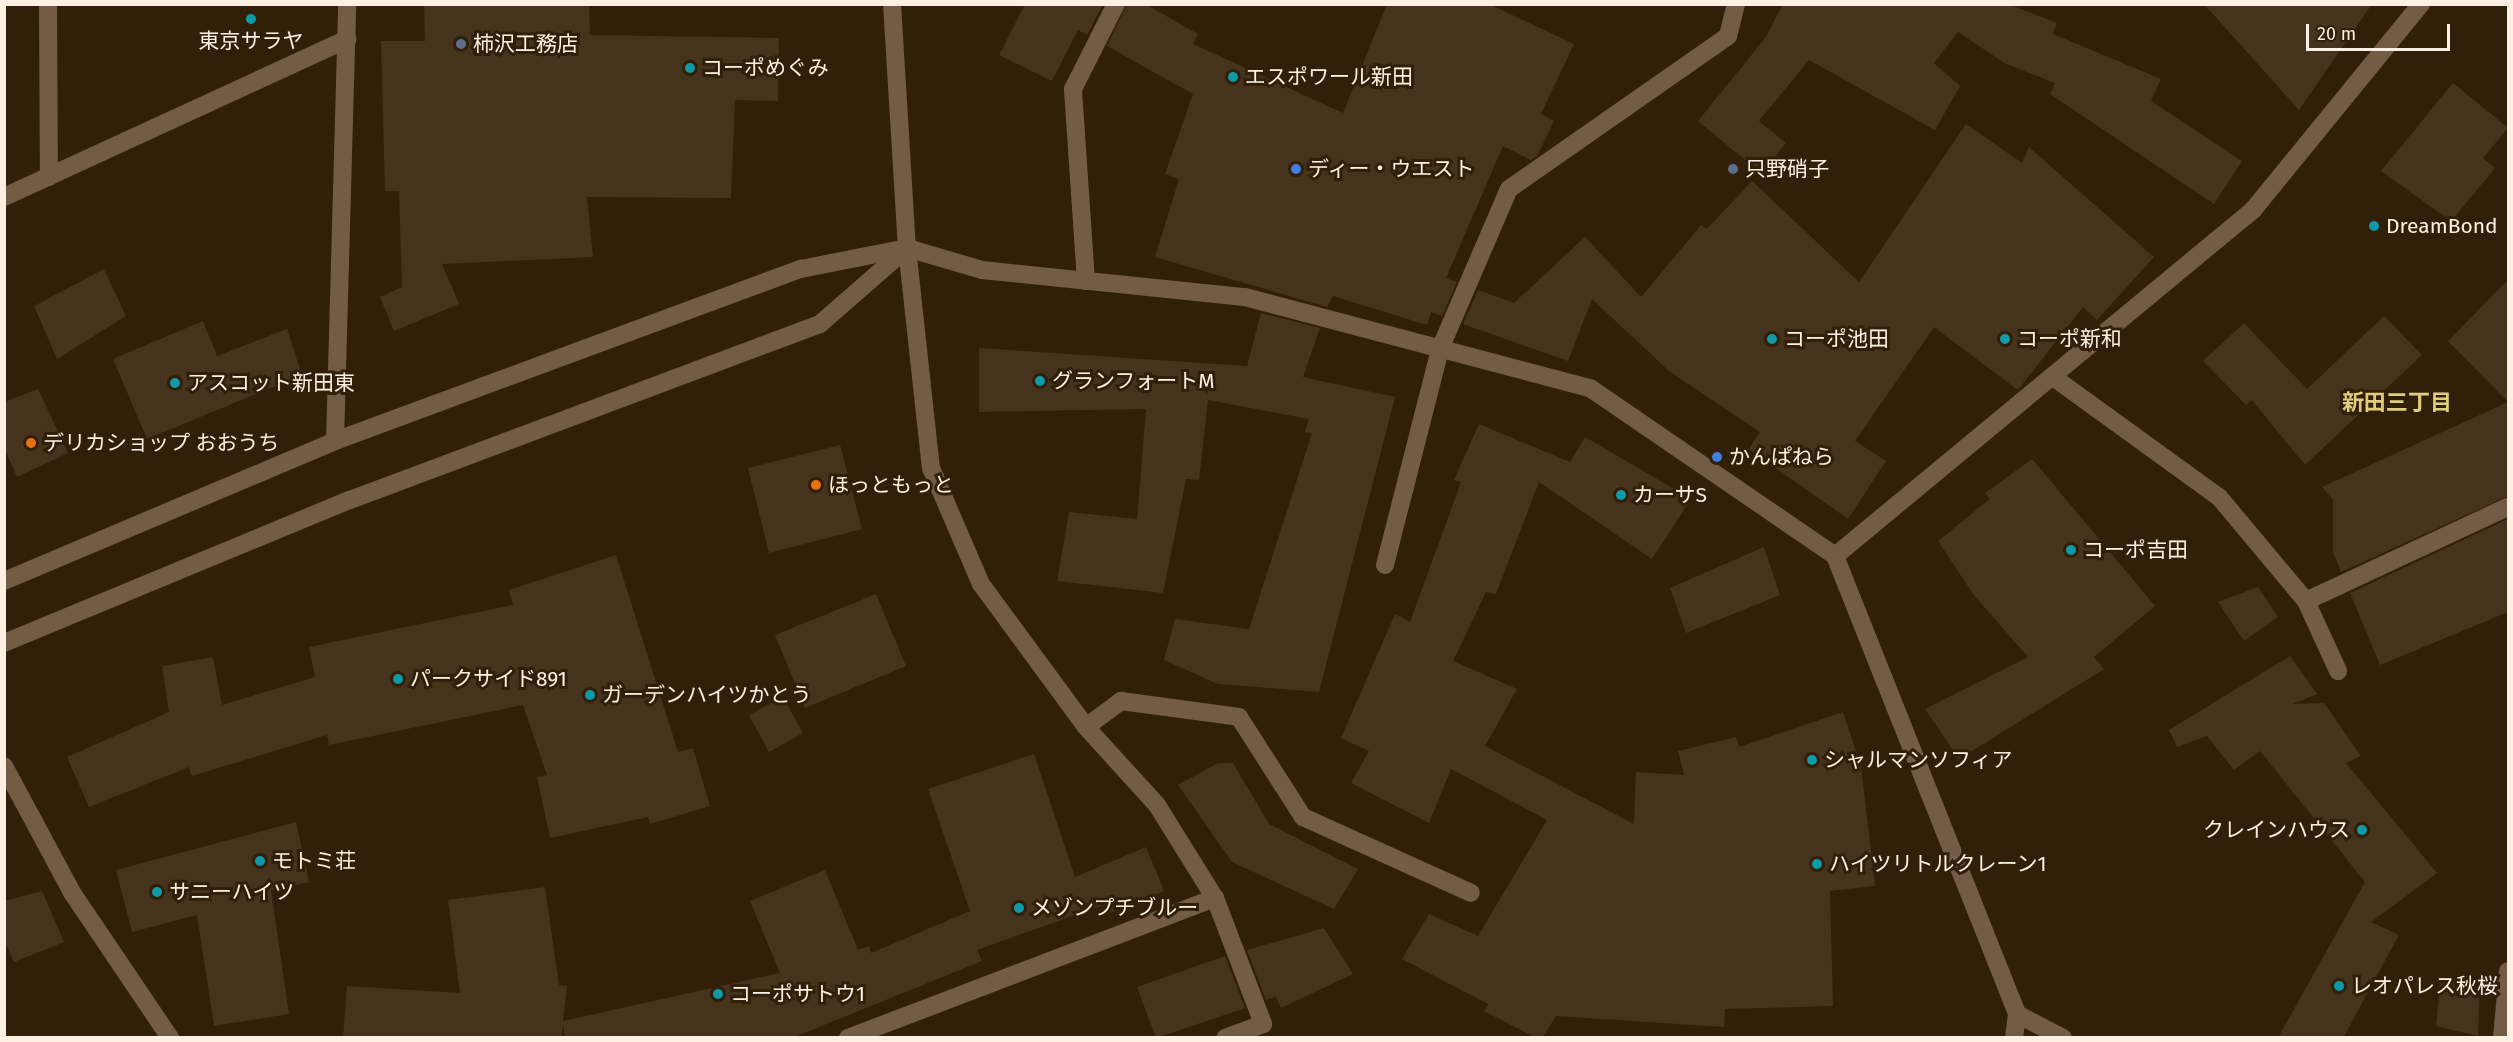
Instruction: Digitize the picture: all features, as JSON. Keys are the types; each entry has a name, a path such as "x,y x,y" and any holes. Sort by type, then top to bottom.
{"street":[{"path":"48,4 49,177"},
{"path":"335,441 347,4"},
{"path":"892,4 907,248 931,468 981,584 1086,727 1157,805 1215,897 1263,1024 1226,1038"},
{"path":"1086,281 1072,89 1116,4"},
{"path":"1385,565 1440,349 1509,189 1728,36 1736,4"},
{"path":"1835,556 2253,210 2421,4"},
{"path":"4,197 346,39"},
{"path":"4,643 350,500 820,324 907,248"},
{"path":"4,581 335,441 801,269 907,248 982,270 1245,297 1590,388 1835,556 2017,1014 2014,1038"},
{"path":"2053,377 2219,497 2306,601 2338,671"},
{"path":"2306,601 2508,507"},
{"path":"1086,727 1121,702 1239,717 1303,817 1470,893"},
{"path":"4,766 73,894 170,1038"},
{"path":"848,1038 1215,897"},
{"path":"2502,1038 2508,972"},
{"path":"2017,1014 2063,1038"}],"building":[{"path":"424,4 589,4 590,35 779,38 778,101 735,100 731,198 587,197 593,257 442,264 459,304 394,331 380,297 402,287 399,191 385,191 381,41 425,41"},
{"path":"1025,4 1103,4 1087,35 1078,30 1052,81 999,55"},
{"path":"1127,4 1145,4 1198,34 1193,44 1343,113 1387,4 1489,4 1574,44 1541,114 1554,121 1537,156 1531,160 1503,146 1446,278 1457,282 1442,316 1431,312 1427,325 1333,296 1327,307 1155,257 1179,179 1165,174 1193,94 1107,46"},
{"path":"1783,4 2008,4 2057,23 2053,34 2161,79 2151,101 2242,161 2214,204 2050,94 2055,83 2006,64 1958,32 1934,63 1960,86 1935,130 1809,60 1759,121 1786,143 1761,173 1698,121 1766,37"},
{"path":"2204,4 2372,4 2299,110"},
{"path":"2453,83 2508,128 2483,158 2495,168 2451,221 2381,171"},
{"path":"1966,124 2022,163 2029,147 2154,257 2097,320 2083,307 2018,390 1934,327 1855,441 1886,461 1848,519 1749,449 1760,432 1669,371 1592,299 1568,361 1463,324 1478,290 1514,303 1585,237 1641,297 1701,225 1707,229 1752,181 1859,282"},
{"path":"104,269 126,316 57,359 34,306"},
{"path":"2508,280 2508,402 2448,341"},
{"path":"1261,313 1320,328 1303,377 1395,397 1319,692 1218,684 1164,660 1175,619 1249,629 1312,433 1305,432 1309,419 1208,400 1199,480 1186,479 1163,593 1057,581 1069,512 1137,519 1146,409 979,412 979,348 1247,366"},
{"path":"2384,316 2422,355 2305,465 2252,400 2246,405 2203,361 2244,323 2307,389"},
{"name":"アスコット新田東","path":"203,321 217,356 287,329 302,375 147,439 113,359"},
{"path":"38,389 68,453 17,477 4,447 4,402"},
{"path":"2508,402 2508,496 2341,572 2333,552 2333,500 2322,487"},
{"path":"1479,424 1570,462 1585,437 1691,499 1652,559 1539,482 1496,594 1486,592 1453,661 1517,689 1485,746 1634,824 1636,772 1684,775 1678,751 1736,737 1739,747 1843,712 1861,766 1875,886 1830,891 1833,1006 1725,1009 1724,1027 1556,1016 1542,1038 1536,1038 1484,1011 1488,1004 1402,959 1429,914 1478,936 1547,820 1451,769 1429,823 1351,783 1369,751 1341,738 1395,614 1410,622 1461,482 1454,480"},
{"path":"840,445 862,529 769,553 748,468"},
{"path":"2032,459 2155,606 2094,657 2104,669 1959,759 1925,709 2028,657 1973,594 1938,541 1990,499 1985,493"},
{"path":"2508,519 2508,612 2380,665 2350,593"},
{"path":"1764,547 1780,595 1686,633 1670,588"},
{"path":"616,555 678,752 693,748 710,806 650,824 648,817 550,838 537,777 547,775 523,705 329,745 327,735 192,776 189,767 89,807 67,757 169,712 162,666 213,657 222,705 315,677 309,647 513,605 509,590"},
{"path":"2258,587 2278,617 2244,641 2218,602"},
{"path":"876,594 906,666 805,708 775,635"},
{"path":"2290,656 2317,694 2292,704 2324,703 2361,756 2346,763 2437,873 2371,922 2399,935 2343,1038 2278,1038 2365,882 2260,751 2234,770 2207,736 2177,747 2169,730"},
{"path":"783,697 803,733 769,752 749,715"},
{"path":"1034,754 1075,877 1146,847 1164,891 1107,914 1103,905 977,950 982,961 792,1038 565,1038 563,1023 562,1038 343,1038 347,986 460,993 448,900 545,887 559,985 567,986 563,1021 780,973 750,901 825,870 858,950 869,946 871,953 970,911 928,789"},
{"path":"1218,763 1233,763 1269,824 1358,869 1334,909 1232,862 1178,785"},
{"path":"296,822 309,882 271,890 289,1014 214,1026 197,915 132,932 116,870"},
{"path":"42,891 64,942 14,962 4,940 4,901"},
{"path":"1324,928 1353,974 1281,1008 1276,996 1266,1000 1247,950"},
{"path":"1225,956 1245,1008 1156,1038 1137,987"},
{"path":"2441,979 2480,985 2478,1036 2436,1026"}],"place":[{"name":"東京サラヤ","path":"251,19"},
{"name":"柿沢工務店","path":"461,44"},
{"name":"コーポめぐみ","path":"690,68"},
{"name":"エスポワール新田","path":"1233,77"},
{"name":"ディー・ウエスト","path":"1296,169"},
{"name":"只野硝子","path":"1733,169"},
{"name":"DreamBond","path":"2374,226"},
{"name":"コーポ池田","path":"1772,339"},
{"name":"コーポ新和","path":"2005,339"},
{"name":"グランフォートM","path":"1040,381"},
{"name":"アスコット新田東","path":"175,383"},
{"name":"デリカショップ おおうち","path":"31,443"},
{"name":"かんぱねら","path":"1717,457"},
{"name":"ほっともっと","path":"816,485"},
{"name":"カーサS","path":"1621,495"},
{"name":"コーポ吉田","path":"2071,550"},
{"name":"パークサイド891","path":"398,679"},
{"name":"ガーデンハイツかとう","path":"590,695"},
{"name":"シャルマンソフィア","path":"1812,760"},
{"name":"クレインハウス","path":"2362,830"},
{"name":"モトミ荘","path":"260,861"},
{"name":"ハイツリトルクレーン1","path":"1817,864"},
{"name":"サニーハイツ","path":"157,892"},
{"name":"メゾンプチブルー","path":"1019,908"},
{"name":"レオパレス秋桜","path":"2339,986"},
{"name":"コーポサトウ1","path":"718,994"}],"district":[{"name":"新田三丁目","path":"2397,403"}]}
